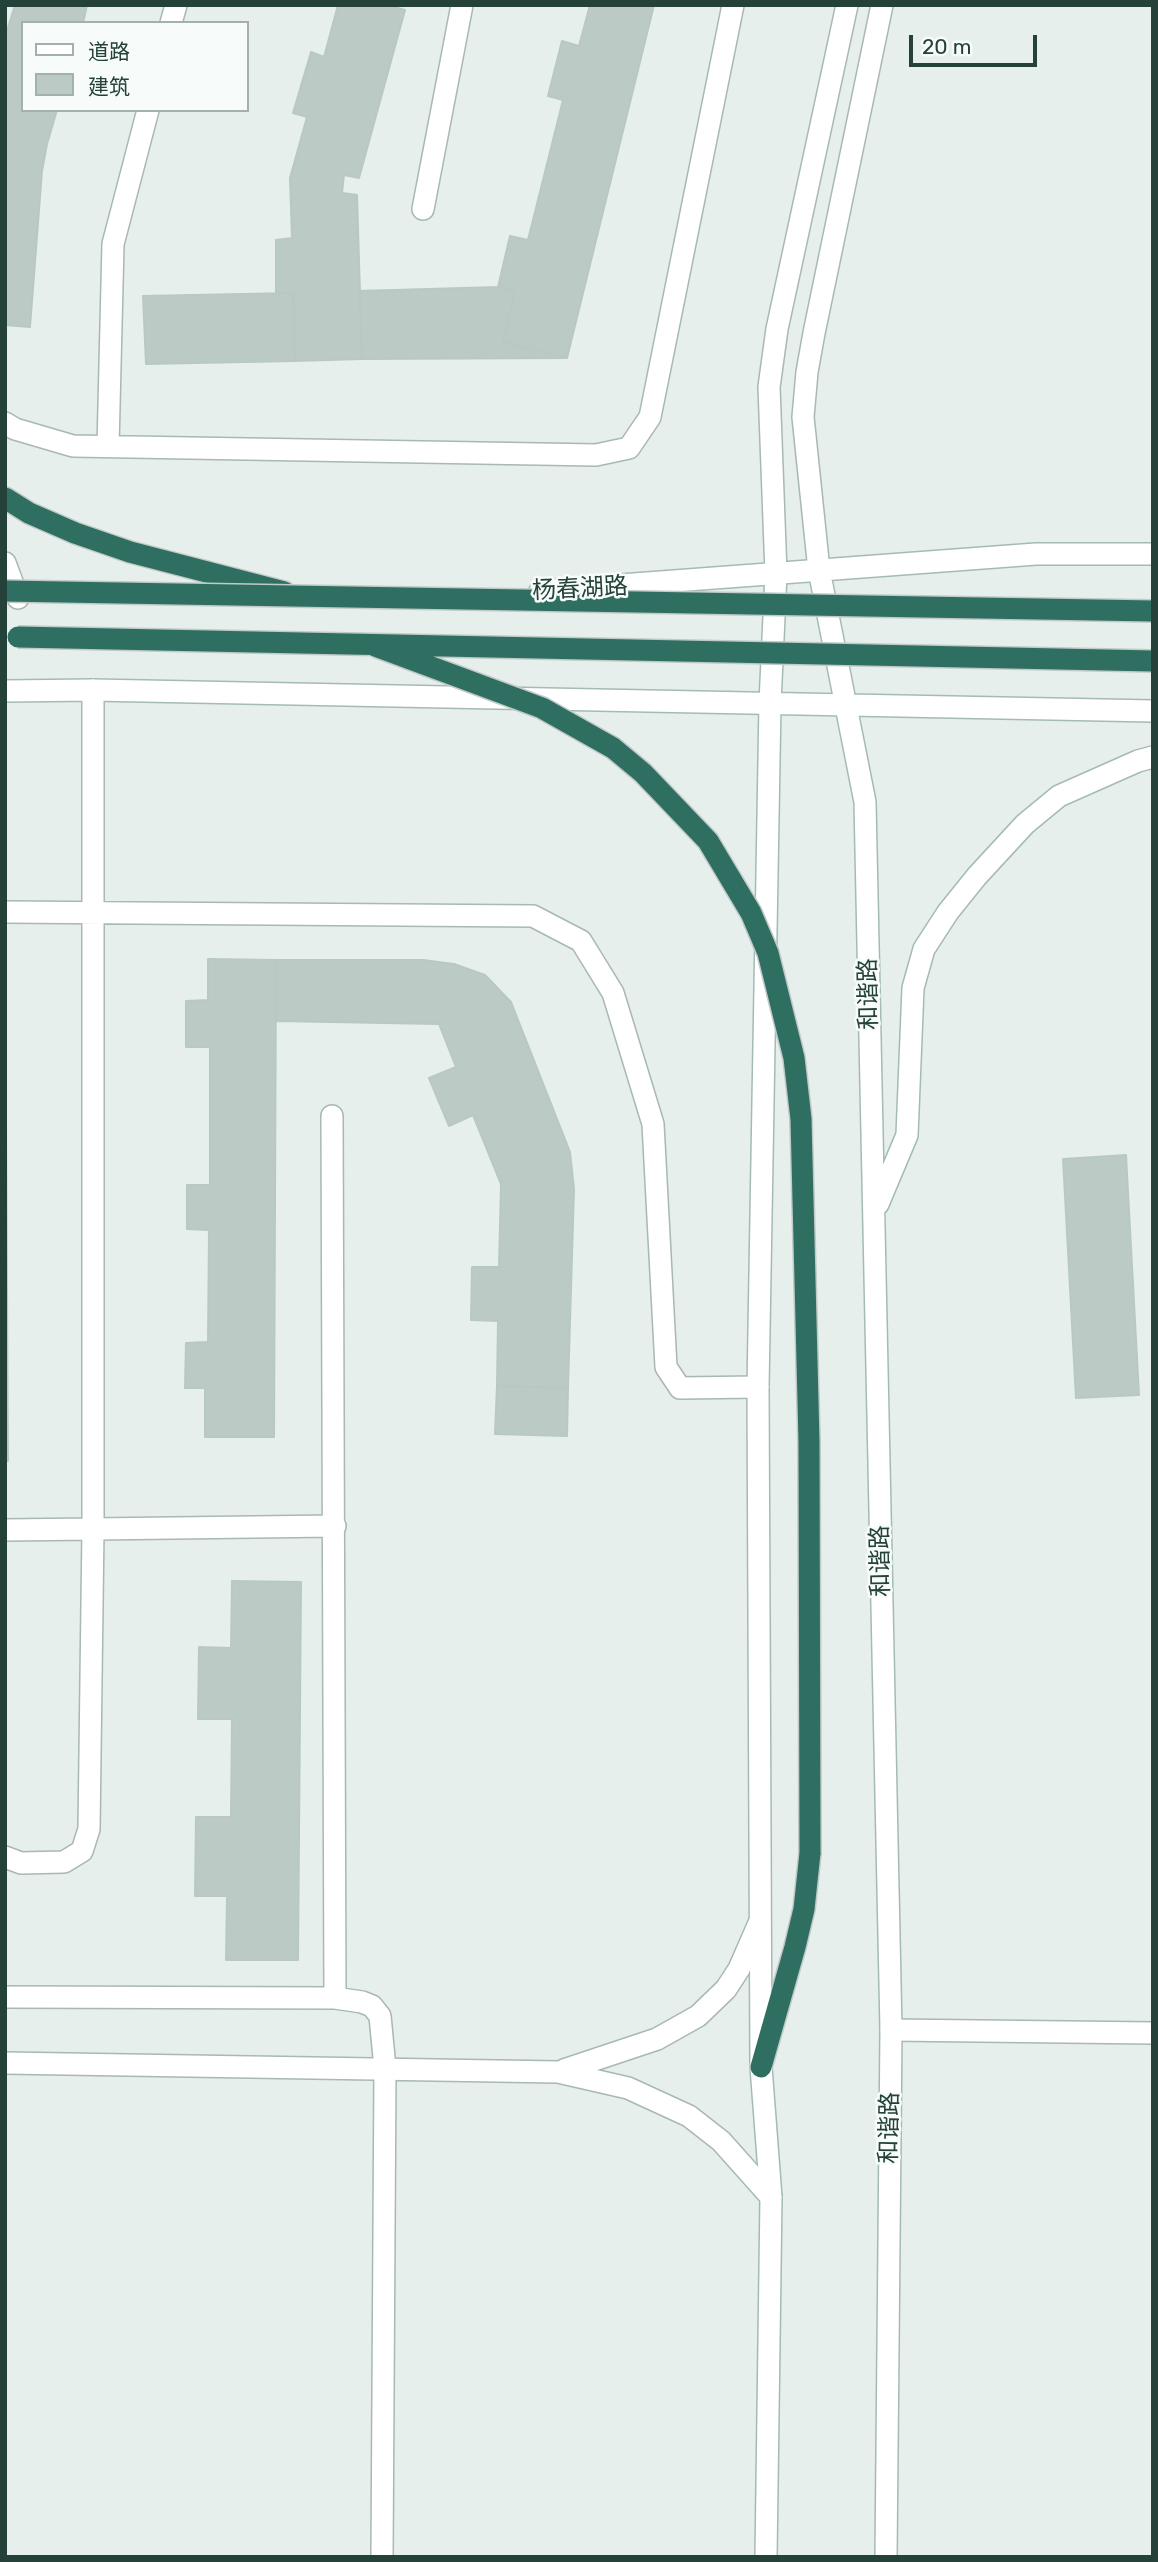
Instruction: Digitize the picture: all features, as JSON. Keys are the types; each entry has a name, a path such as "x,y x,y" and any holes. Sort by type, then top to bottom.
{"highway":[{"path":"5,498 52,523 130,552 292,595"},
{"path":"10,597 292,595 1153,611"},
{"path":"5,637 1153,661"},
{"path":"375,646 542,708 612,748 643,773 708,841 751,913 768,953 794,1058 801,1119 809,1442 810,1853 804,1909 761,2067"}],"main road":[{"path":"423,209 462,5"},
{"path":"5,423 15,429 73,446 596,455 629,448 650,417 733,5"},
{"path":"766,2557 771,2197 761,2067 758,1387 770,703 776,574 769,387 778,329 847,5"},
{"name":"和谐路","path":"882,5 807,372 803,417 819,570 865,802 891,2030 886,2557"},
{"path":"108,446 114,244 147,112"},
{"name":"杨春湖路","path":"10,597 265,603 590,589 1037,554 1153,554"},
{"path":"5,563 10,597"},
{"path":"5,691 93,690 1153,711"},
{"path":"5,1857 21,1863 64,1863 82,1851 89,1829 93,1529 93,690"},
{"path":"874,1212 907,1135 913,988 924,949 948,912 977,876 1025,824 1059,796 1153,757"},
{"path":"5,912 533,916 582,941 613,993 653,1124 666,1367 680,1388 758,1387"},
{"path":"332,1116 335,1998"},
{"path":"5,1530 335,1526"},
{"path":"558,2072 657,2039 698,2016 713,2004 733,1979 760,1921"},
{"path":"5,1997 335,1998 362,2002 372,2006 380,2016 385,2068 382,2557"},
{"path":"891,2030 1153,2033"},
{"path":"5,2063 558,2072 628,2088 689,2116 721,2141 771,2197"}],"building":[{"path":"15,5 87,5 83,21 21,21 21,112 56,112 42,171 30,327 5,325 5,37"},
{"path":"338,5 387,5 405,10 359,178 344,175 342,193 357,195 362,359 295,361 293,293 276,293 276,240 292,238 290,178 307,117 293,113 311,52 324,57"},
{"path":"590,5 654,5 567,358 503,342 515,292 498,287 510,236 528,240 563,100 548,96 562,41 579,46"},
{"path":"498,287 515,292 503,342 567,358 362,359 359,291"},
{"path":"293,293 295,361 146,364 143,296"},
{"path":"5,950 8,1461 5,1461"},
{"path":"208,959 276,960 274,1437 205,1437 205,1388 185,1388 186,1343 208,1342 209,1230 187,1229 187,1185 210,1185 210,1047 186,1047 186,1001 208,1000"},
{"path":"276,960 423,960 454,964 485,975 511,1002 570,1152 574,1189 568,1388 497,1386 498,1321 471,1320 472,1267 499,1267 501,1184 473,1115 449,1126 429,1078 456,1067 439,1024 276,1021"},
{"path":"1126,1155 1139,1395 1076,1398 1063,1159"},
{"path":"497,1386 568,1388 567,1436 495,1434"},
{"path":"232,1581 301,1582 298,1960 226,1960 227,1896 195,1896 196,1817 231,1817 232,1719 198,1719 199,1647 231,1648"}]}
